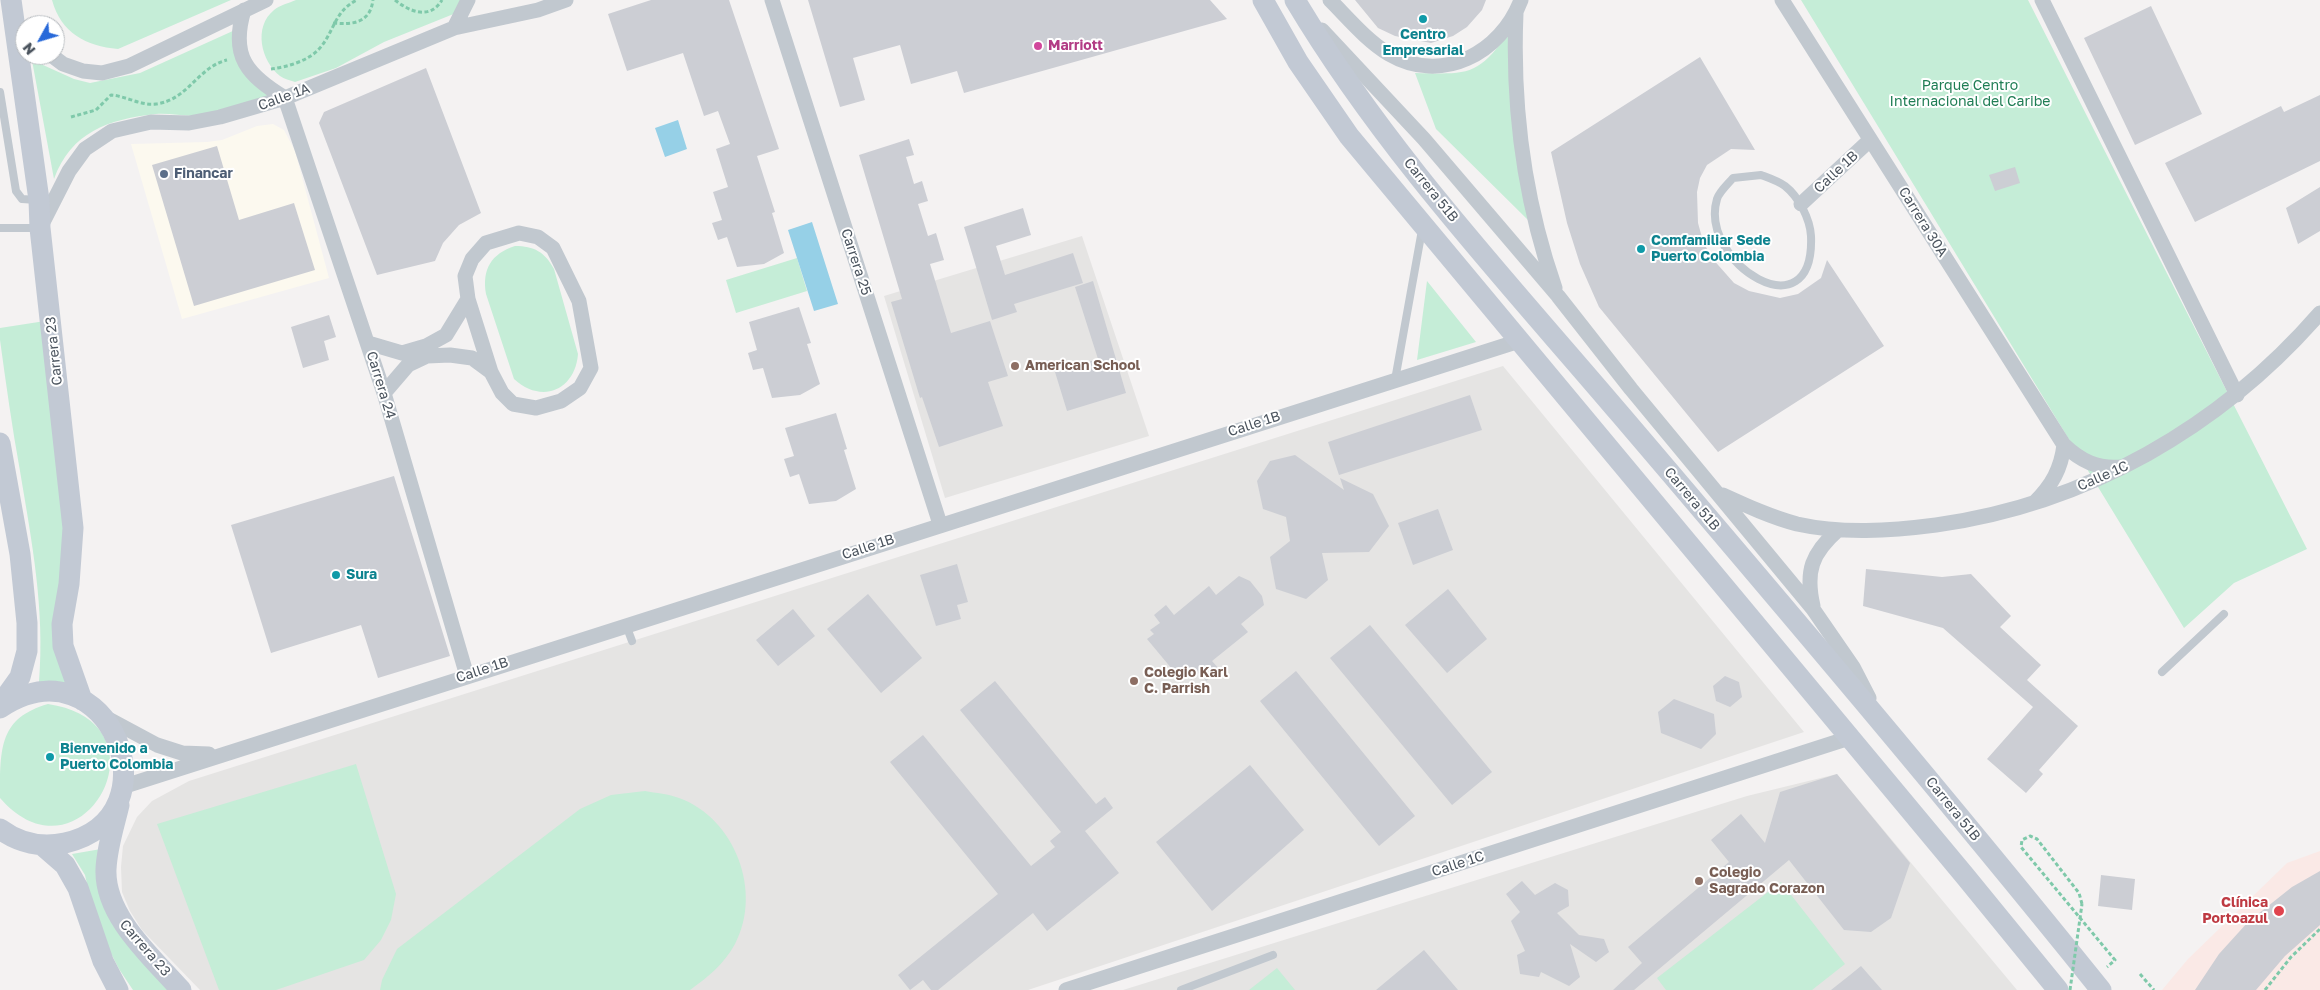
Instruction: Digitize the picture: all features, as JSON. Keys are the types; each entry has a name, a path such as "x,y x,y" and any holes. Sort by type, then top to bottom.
{"main road":[{"name":"Carrera 23","path":"11,0 39,200 40,228 73,528 69,584 62,624 63,646 82,700"},
{"path":"1247,0 1298,62"},
{"name":"Carrera 51B","path":"1263,0 1298,62 1348,136 2058,990"},
{"name":"Carrera 51B","path":"1296,1 1379,126 1476,245 1880,719 2097,985"},
{"path":"0,443 20,554 27,624 27,651 20,677 0,707"},
{"path":"0,707 29,694 47,692 65,694 82,700 102,715 119,741 123,756 122,787 116,803 106,818 94,830 75,841 42,845 18,840 0,829"},
{"name":"Carrera 23","path":"122,787 108,852 106,870 108,892 117,915 181,990"},
{"path":"42,845 65,865 78,888 103,962 118,990"}],"street":[{"path":"11,0 21,15"},
{"path":"65,65 82,71 102,73 129,66 266,0"},
{"path":"454,28 468,0"},
{"name":"Calle 1A","path":"40,228 69,170 85,149 112,131 151,122 189,123 212,119 285,98 454,28 538,10 566,0"},
{"name":"Carrera 25","path":"772,0 940,524"},
{"path":"1330,0 1382,49 1405,61 1427,66 1452,64 1475,56 1499,38 1519,7"},
{"name":"Carrera 30A","path":"1782,0 2064,445 2076,456 2091,464 2108,468 2125,467"},
{"path":"2042,0 2237,395"},
{"path":"1296,1 1424,139 1558,296 1631,389 1813,609 1853,667 1880,719"},
{"path":"1519,7 1516,92 1524,170 1537,230 1558,296"},
{"path":"244,10 238,39 240,55 249,71 265,86 285,98"},
{"name":"Carrera 24","path":"285,98 384,393 467,676"},
{"name":"Calle 1B","path":"1801,204 1870,140"},
{"path":"519,233 538,237 553,248 579,301 591,368 580,388 561,401 536,408 513,404 502,393 491,372 468,299 465,276 472,259 486,243 519,233"},
{"path":"368,343 402,353 426,346 446,335 468,299"},
{"name":"Calle 1C","path":"1719,494 1757,511 1797,524 1838,530 1878,531 1917,528 1995,514 2033,504 2065,493 2125,467 2164,446 2237,395 2269,367 2320,313"},
{"name":"Calle 1B","path":"122,787 940,524 1520,341"},
{"path":"384,393 408,366 427,356 450,355 472,358 491,372"},
{"path":"2033,504 2056,478 2062,462 2064,445"},
{"path":"1813,609 1808,587 1811,565 1822,545 1838,530"},
{"name":"Calle 1B","path":"102,715 157,745 182,753 218,755"},
{"name":"Calle 1C","path":"1066,990 1849,738"}],"lane":[{"path":"0,6 11,0"},
{"path":"0,92 16,191 22,199 39,200"},
{"path":"1761,175 1785,186 1801,204 1811,231 1812,248 1812,257 1803,276 1782,286 1760,282 1741,268 1724,246 1715,220 1717,198 1733,178 1761,175"},
{"path":"1395,380 1423,226"},
{"path":"0,228 40,228"},
{"path":"2162,672 2224,614"},
{"path":"626,625 632,641"},
{"path":"1181,990 1273,955"}],"path":[{"path":"71,117 96,110 111,95 148,104 169,100 187,90 199,75 217,62 230,59 238,66 249,71 282,68 310,56 319,49 333,23 344,8 357,0"},
{"path":"333,23 353,24 360,22 371,10 373,0"},
{"path":"395,0 414,12 424,13 433,10 442,0"},
{"path":"2070,990 2082,904 2079,893 2036,839 2030,836 2022,840 2021,847 2115,960 2097,985"},
{"path":"2265,990 2291,957 2320,930"},
{"path":"2140,974 2154,990"}],"shaded area":[{"path":"273,124 284,130 295,151 329,278 182,319 131,144 222,140 257,126"},
{"name":"American School","path":"1082,236 1149,436 945,498 884,296"},
{"name":"Colegio Karl C. Parrish","path":"1503,366 1804,732 1028,990 200,990 142,930 130,911 122,892 121,867 123,846 137,817 152,801 189,781"},
{"name":"Colegio Sagrado Corazon","path":"1837,774 2017,990 1123,990 1747,796"},
{"name":"Clínica Portoazul","path":"2320,851 2320,990 2162,990 2188,959 2287,863"}],"green space":[{"path":"52,0 231,0 118,49 95,45 76,36 65,25 65,15 58,15"},
{"path":"296,0 467,0 456,13 384,42 336,68 295,82 282,77 273,70 264,53 262,34 263,25 267,17 274,10"},
{"name":"Parque Centro Internacional del Caribe","path":"1801,0 2028,0 2307,549 2234,583 2184,628"},
{"path":"235,30 271,95 254,102 202,115 156,114 139,116 108,124 81,139 70,150 61,163 54,179 33,65 43,65 74,79 90,83 140,73"},
{"path":"1510,31 1529,221 1436,129 1415,73 1448,73 1470,70 1480,65 1489,57"},
{"path":"515,246 528,247 538,251 551,263 578,354 571,377 564,385 555,390 535,391 524,387 514,379 486,294 485,277 490,264 500,253"},
{"path":"797,258 807,291 736,313 726,280"},
{"path":"1427,281 1476,342 1417,360"},
{"path":"45,321 66,529 74,691 39,682 39,602 29,524 0,340 0,328"},
{"path":"48,704 86,717 105,740 110,767 102,793 84,814 60,825 31,821 0,798 1,763 6,737 20,717"},
{"path":"356,764 396,894 391,920 381,940 364,960 276,990 219,990 157,824"},
{"path":"645,791 679,798 699,808 715,822 729,839 738,859 744,880 746,902 743,924 735,944 721,964 697,985 690,990 380,990 382,980 397,949 580,809 611,795"},
{"path":"101,849 98,870 170,990 133,990 119,969 96,924 85,875 72,854"},
{"path":"1781,882 1845,964 1812,990 1666,990 1657,978"},
{"path":"1277,968 1295,990 1249,990"}],"water":[{"path":"678,120 687,149 665,157 655,128"},
{"path":"812,222 838,304 814,311 788,230"}],"building":[{"path":"651,0 729,0 779,149 757,156 775,212 772,213 784,253 764,264 737,267 727,237 718,240 712,223 722,220 713,192 728,187 716,149 730,144 718,111 704,116 683,53 627,71 608,14"},
{"name":"Marriott","path":"808,0 1210,0 1227,19 964,93 957,71 911,84 900,45 853,58 865,100 840,107"},
{"name":"Centro Empresarial","path":"1355,0 1486,0 1482,10 1467,27 1453,36 1431,43 1395,36 1378,28"},
{"path":"2151,6 2202,114 2135,145 2084,38"},
{"name":"Comfamiliar Sede Puerto Colombia","path":"1700,57 1755,150 1731,149 1707,165 1700,178 1697,192 1698,223 1703,241 1711,257 1734,283 1749,291 1780,298 1798,294 1821,278 1827,260 1884,346 1718,452 1599,307 1580,264 1567,223 1551,152"},
{"path":"426,68 481,213 459,225 443,243 435,261 377,275 319,123 324,112"},
{"path":"2320,95 2320,161 2195,222 2165,163 2281,106 2284,112"},
{"path":"909,139 914,155 906,157 914,184 922,181 928,201 918,204 928,236 936,233 944,260 930,264 951,333 990,321 1008,376 988,382 1003,426 939,447 922,397 920,398 891,302 902,299 859,155"},
{"path":"217,146 239,220 294,203 315,270 194,306 152,165"},
{"path":"2015,167 2020,183 1995,191 1989,175"},
{"path":"2320,187 2320,231 2298,244 2286,208"},
{"path":"1023,208 1031,235 996,246 1005,275 1073,253 1083,283 1014,304 1017,312 992,320 964,227"},
{"path":"1093,281 1126,393 1067,411 1055,372 1098,359 1075,287"},
{"path":"799,307 811,343 807,344 820,384 800,395 772,398 763,368 753,370 748,353 757,350 749,322"},
{"path":"329,315 336,337 324,341 329,360 303,368 291,327"},
{"path":"1470,395 1482,430 1339,475 1328,442"},
{"path":"836,413 847,449 844,450 856,489 836,501 809,504 799,474 790,477 784,459 794,456 785,428"},
{"path":"1295,455 1344,490 1340,478 1373,494 1389,526 1369,552 1322,553 1328,580 1306,599 1276,589 1270,557 1290,541 1286,517 1263,509 1257,481 1270,461"},
{"name":"Sura","path":"394,476 450,656 378,678 361,625 271,653 231,525"},
{"path":"1438,509 1453,550 1413,565 1398,523"},
{"path":"957,564 968,602 957,605 961,619 936,626 920,575"},
{"path":"1866,569 1942,577 1971,574 2011,616 2000,627 2041,665 2027,680 2078,726 2039,770 2043,774 2026,793 1987,759 2033,707 1943,628 1863,606"},
{"path":"1239,576 1250,581 1262,596 1264,605 1241,624 1248,632 1212,661 1220,670 1206,681 1200,672 1191,680 1188,676 1182,681 1147,639 1154,634 1150,630 1160,623 1154,615 1166,605 1174,615 1209,586 1216,595"},
{"path":"1448,589 1487,639 1447,673 1405,625"},
{"path":"868,594 922,658 881,693 827,629"},
{"path":"793,609 815,636 778,666 756,640"},
{"path":"1370,625 1492,772 1452,805 1330,658"},
{"path":"1296,671 1415,816 1379,846 1260,701"},
{"path":"1725,676 1739,682 1742,697 1730,707 1716,701 1713,686"},
{"path":"995,681 1096,804 1105,797 1113,808 1085,831 1119,873 1047,931 1033,913 938,990 931,990 923,980 910,990 898,975 998,894 890,762 923,735 1031,866 1055,847 1050,841 1061,832 960,710"},
{"path":"1674,699 1714,714 1716,734 1701,749 1661,733 1658,712"},
{"path":"1250,765 1304,830 1212,911 1156,842"},
{"path":"1837,774 1910,863 1891,918 1871,932 1844,930 1789,860 1634,990 1613,990 1642,963 1628,947 1729,862 1711,840 1741,814 1765,843 1780,792"},
{"path":"2320,871 2320,925 2285,956 2256,990 2195,990 2219,954 2248,922 2292,887"},
{"path":"2101,875 2135,879 2132,910 2098,906"},
{"path":"1522,881 1535,895 1555,883 1568,890 1569,906 1557,913 1579,935 1604,939 1609,952 1596,962 1570,944 1580,977 1569,986 1541,972 1539,977 1520,974 1517,955 1525,951 1511,921 1520,912 1506,894"},
{"path":"1424,950 1458,990 1376,990"},
{"path":"1861,966 1882,990 1831,990 1850,975"}],"place":[{"name":"Centro Empresarial","path":"1423,19"},
{"name":"Marriott","path":"1038,46"},
{"name":"Financar","path":"164,174"},
{"name":"Comfamiliar Sede Puerto Colombia","path":"1641,249"},
{"name":"American School","path":"1015,366"},
{"name":"Sura","path":"336,575"},
{"name":"Colegio Karl C. Parrish","path":"1134,681"},
{"name":"Bienvenido a Puerto Colombia","path":"50,757"},
{"name":"Colegio Sagrado Corazon","path":"1699,881"},
{"name":"Clínica Portoazul","path":"2279,911"}]}
